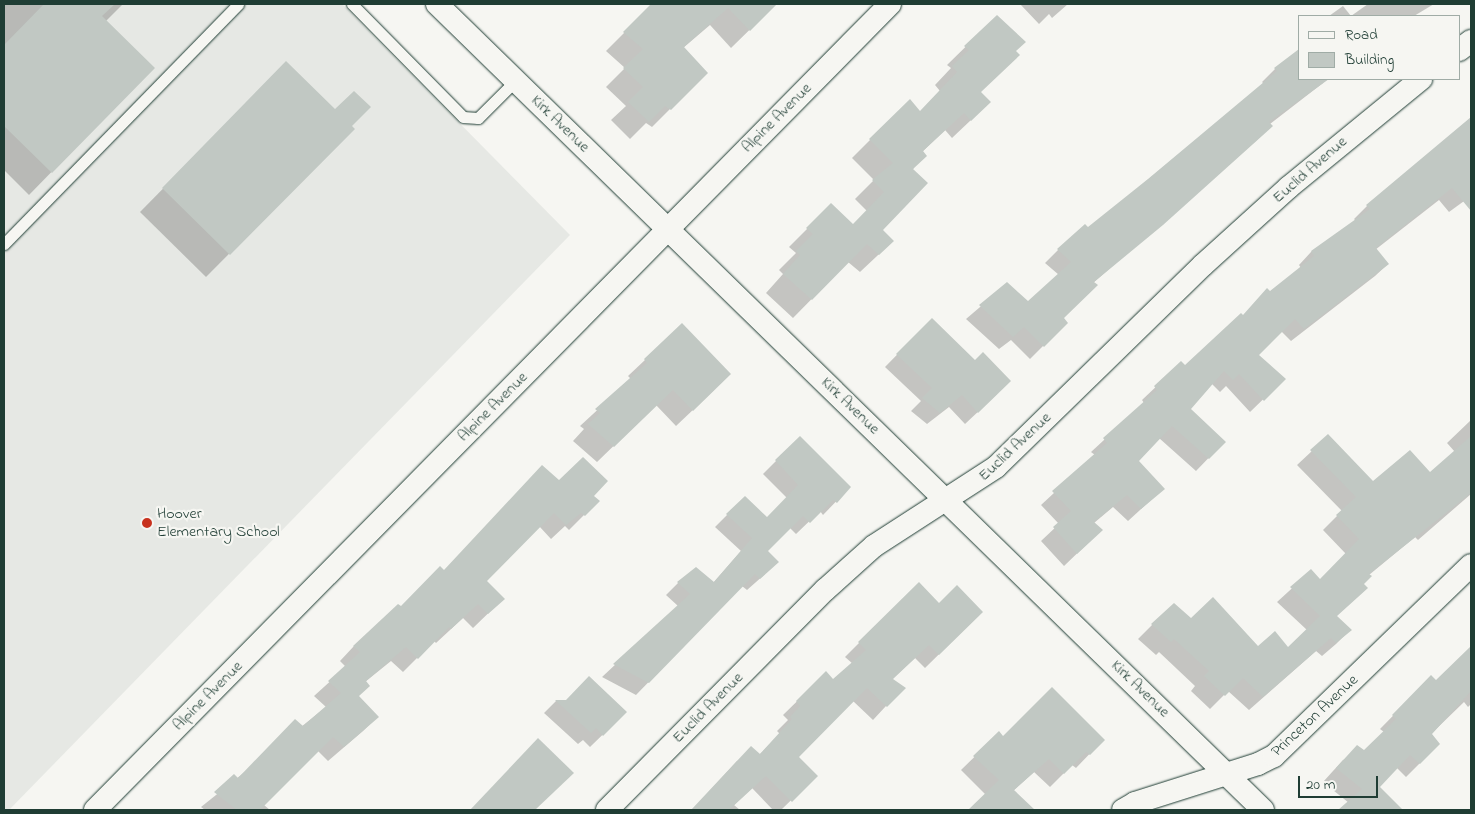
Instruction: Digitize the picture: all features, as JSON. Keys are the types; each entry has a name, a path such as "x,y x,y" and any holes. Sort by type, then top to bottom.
{"street":[{"name":"Kirk Avenue","path":"437,4 1263,810"},
{"name":"Alpine Avenue","path":"96,810 890,4"},
{"path":"1460,49 1471,41"},
{"name":"Euclid Avenue","path":"607,810 825,590 874,546 945,499 974,484 996,467 1224,245 1296,180 1420,80"},
{"name":"Princeton Avenue","path":"1123,810 1135,803 1226,774 1274,756 1471,565"}],"lane":[{"path":"4,244 238,4"},
{"path":"352,4 463,117 478,118 516,80"}],"shaded area":[{"name":"Hoover Elementary School","path":"4,4 342,4 570,235 9,810 4,810"}],"building":[{"path":"44,4 115,4 102,16 155,68 52,173 4,126 4,45"},
{"path":"651,4 777,4 750,31 728,8 684,47 708,73 671,110 665,106 649,122 628,102 643,87 623,68 643,49 623,32"},
{"path":"997,15 1026,42 1016,51 1020,55 981,92 991,102 971,121 964,113 923,151 927,156 913,169 928,183 883,230 894,241 879,255 867,244 812,300 783,274 800,255 796,251 813,234 806,228 831,203 853,224 884,192 872,180 893,163 869,139 910,99 920,111 957,72 952,66 969,50 964,46"},
{"path":"1298,50 1298,80 1328,80 1269,122 1273,126 1163,225 1094,282 1098,285 1064,318 1068,323 1044,347 1024,327 1013,337 979,305 1007,282 1028,301 1071,262 1057,249 1085,224 1088,227 1148,179 1277,71 1274,68"},
{"path":"286,61 335,109 354,91 371,107 352,126 355,129 230,255 162,188"},
{"path":"1471,117 1471,211 1452,188 1376,248 1389,264 1304,329 1295,319 1259,355 1286,379 1264,401 1239,374 1233,380 1224,371 1191,409 1226,442 1209,459 1172,426 1139,461 1165,489 1141,509 1127,495 1094,522 1103,530 1077,554 1053,527 1071,511 1052,491 1107,443 1103,438 1157,390 1154,386 1181,361 1185,365 1241,313 1243,315 1267,288 1270,291 1314,256 1311,251 1370,209 1366,205"},
{"path":"932,318 975,360 983,352 1011,381 978,413 962,395 940,413 922,398 932,388 896,354"},
{"path":"682,323 731,374 693,411 673,390 614,447 588,424 600,413 595,409 647,363 644,359"},
{"path":"1328,434 1373,481 1410,450 1430,472 1471,436 1471,493 1369,574 1372,576 1364,584 1368,588 1337,616 1352,630 1336,643 1331,638 1263,697 1243,678 1225,696 1204,676 1209,671 1174,639 1171,642 1151,624 1174,603 1191,618 1213,597 1258,646 1275,631 1288,647 1320,616 1290,587 1311,569 1320,579 1359,539 1336,515 1356,497 1310,450"},
{"path":"800,436 851,487 837,503 833,500 810,523 803,516 768,551 779,562 760,579 755,574 649,683 613,664 690,594 677,582 696,567 714,582 752,538 726,514 745,496 767,517 798,485 775,460"},
{"path":"583,457 608,481 594,496 600,501 585,516 581,513 566,525 554,513 487,581 505,599 488,614 478,604 451,629 449,627 418,659 406,647 366,681 370,686 359,696 379,717 344,747 333,737 260,810 237,810 214,792 234,774 238,778 295,719 303,726 341,693 328,681 360,652 353,646 398,604 401,606 440,566 444,570 542,465 559,480"},
{"path":"919,582 939,603 957,585 983,612 939,655 929,645 893,679 906,688 887,707 867,688 799,757 818,776 792,802 766,776 729,810 691,810 751,746 760,754 792,719 790,717 800,706 796,701 826,671 833,679 866,650 858,642"},
{"path":"1471,646 1471,691 1432,734 1440,744 1420,764 1410,755 1380,787 1403,810 1338,810 1362,789 1336,768 1357,745 1364,750 1396,719 1392,715 1431,675 1436,680"},
{"path":"589,676 627,712 603,736 596,728 591,733 555,700 566,700"},
{"path":"1052,687 1105,740 1090,755 1086,752 1064,774 1049,759 1014,790 1035,810 968,810 999,780 973,756 999,731 1003,736"},
{"path":"538,738 574,773 535,810 470,810"}],"place":[{"name":"Hoover Elementary School","path":"147,523"}]}
